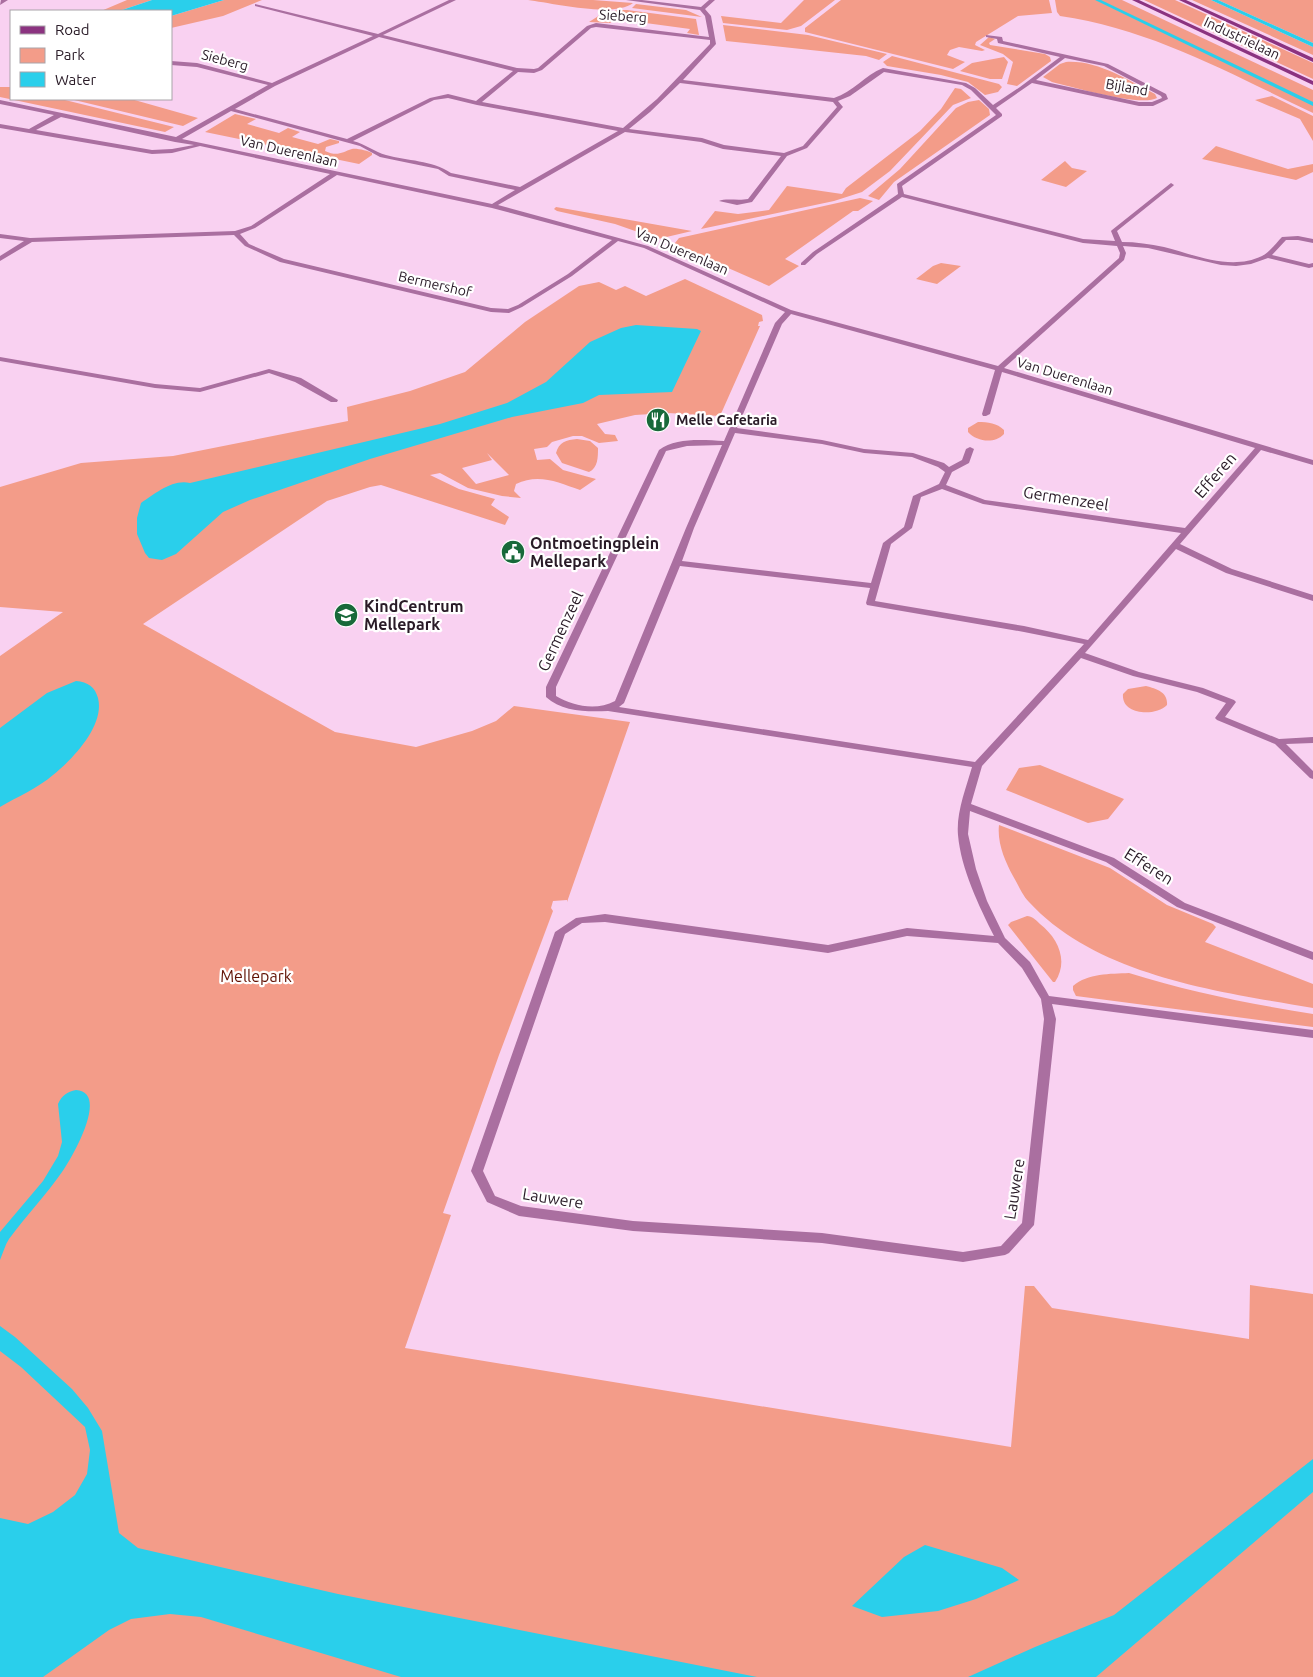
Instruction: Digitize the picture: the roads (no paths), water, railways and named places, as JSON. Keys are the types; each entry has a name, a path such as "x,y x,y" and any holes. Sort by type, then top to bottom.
{"main road":[{"name":"Industrielaan","path":"1135,0 1313,83"},
{"name":"Industrielaan","path":"1182,0 1313,60"}],"street":[{"path":"0,3 6,0"},
{"name":"Sieberg","path":"175,140 272,86 453,0"},
{"path":"493,206 625,130 679,81 713,44 708,16 702,9 629,0"},
{"path":"702,9 712,0"},
{"name":"Sieberg","path":"257,5 518,70 534,71 540,69 589,27 596,25 713,39"},
{"name":"Bijland","path":"988,36 1000,38 1000,42 1106,65 1164,95 1165,98 1152,104 1139,104 1032,80"},
{"path":"993,107 1064,56"},
{"name":"Sieberg","path":"172,63 197,64 272,86"},
{"path":"477,104 518,70"},
{"path":"679,81 819,100 835,100 845,97 874,74 883,70 964,84 1000,115 899,185 901,195"},
{"path":"348,141 432,99 448,96 477,104 625,130 702,140 723,147 785,155 805,147 840,107 835,100"},
{"name":"Van Duerenlaan","path":"0,102 59,116 203,144 334,174 493,206 618,239 646,247 789,311 999,369 1313,463"},
{"path":"229,109 362,145 382,156 440,168 449,174 520,189"},
{"path":"29,132 59,116"},
{"path":"0,126 152,152 172,152 203,144"},
{"path":"722,201 737,203 750,201 785,155"},
{"path":"0,236 30,240 236,233 252,227 334,174"},
{"path":"986,414 999,369 1122,259 1123,254 1114,231 1171,185"},
{"path":"804,264 815,252 901,195 1082,241 1147,246 1213,262 1252,262 1267,256 1284,238 1298,238 1313,242"},
{"name":"Bermershof","path":"236,233 248,244 282,261 491,310 509,311 570,275 618,239"},
{"path":"0,259 30,240"},
{"path":"1267,256 1309,266 1313,265"},
{"path":"608,708 620,703 678,563 690,528 779,323 789,311"},
{"path":"0,359 155,386 200,390 269,371 298,380 334,400"},
{"path":"733,430 822,442 864,451 913,455 941,465 950,471"},
{"name":"Germenzeel","path":"728,443 673,445 663,450 551,687 551,697 565,705 587,710 608,708 977,765"},
{"name":"Efferen","path":"977,765 1090,643 1259,448"},
{"path":"970,449 966,461 950,471 942,486 917,496 908,528 887,543 870,603 1024,629 1090,643"},
{"name":"Germenzeel","path":"942,486 983,502 1188,531"},
{"path":"1175,545 1229,572 1313,598"},
{"path":"678,563 874,586"},
{"path":"1079,654 1136,674 1200,690 1231,702 1220,718 1278,742 1313,776"},
{"path":"1278,742 1313,740"},
{"name":"Lauwere","path":"977,765 966,806 963,834 971,870 982,901 1001,940 1026,965 1046,999 1050,1019 1028,1224 1005,1250 963,1257 822,1238 633,1226 519,1210 491,1199 477,1171 560,932 580,920 605,918 828,949 907,932 1001,940"},
{"name":"Efferen","path":"966,806 1110,860 1181,905 1313,956"},
{"path":"1046,999 1313,1034"}],"water":[{"path":"152,0 224,0 172,16 172,10 122,10"},
{"path":"1211,0 1218,0 1313,43 1313,47"},
{"path":"636,325 697,329 701,331 672,392 599,395 583,403 512,417 370,459 250,500 223,512 176,554 162,560 149,558 145,553 137,534 137,518 141,503 170,485 183,482 190,483 440,424 507,403 546,382 590,342 621,328"},
{"path":"76,681 90,686 98,698 97,719 86,741 47,780 0,807 0,728 47,693"},
{"path":"76,1090 86,1094 90,1102 86,1126 80,1140 62,1172 9,1239 0,1260 0,1232 43,1181 58,1156 62,1142 58,1104 65,1094"},
{"path":"0,1326 15,1337 72,1389 88,1408 102,1431 119,1533 138,1548 338,1594 757,1677 401,1677 201,1617 170,1614 131,1619 109,1630 43,1677 0,1677 0,1518 28,1524 53,1512 75,1495 87,1474 90,1450 85,1427 21,1367 0,1351"},
{"path":"1313,1459 1313,1492 1096,1677 968,1677 1114,1615"},
{"path":"925,1545 1002,1568 1019,1580 976,1599 938,1611 882,1617 852,1606 904,1557"}],"waterway":[{"path":"1097,0 1313,104"}],"place":[{"name":"Melle Cafetaria","path":"658,420"},
{"name":"Ontmoetingplein Mellepark","path":"513,552"},
{"name":"KindCentrum Mellepark","path":"346,615"}],"park label":[{"name":"Mellepark","path":"256,976"}]}
